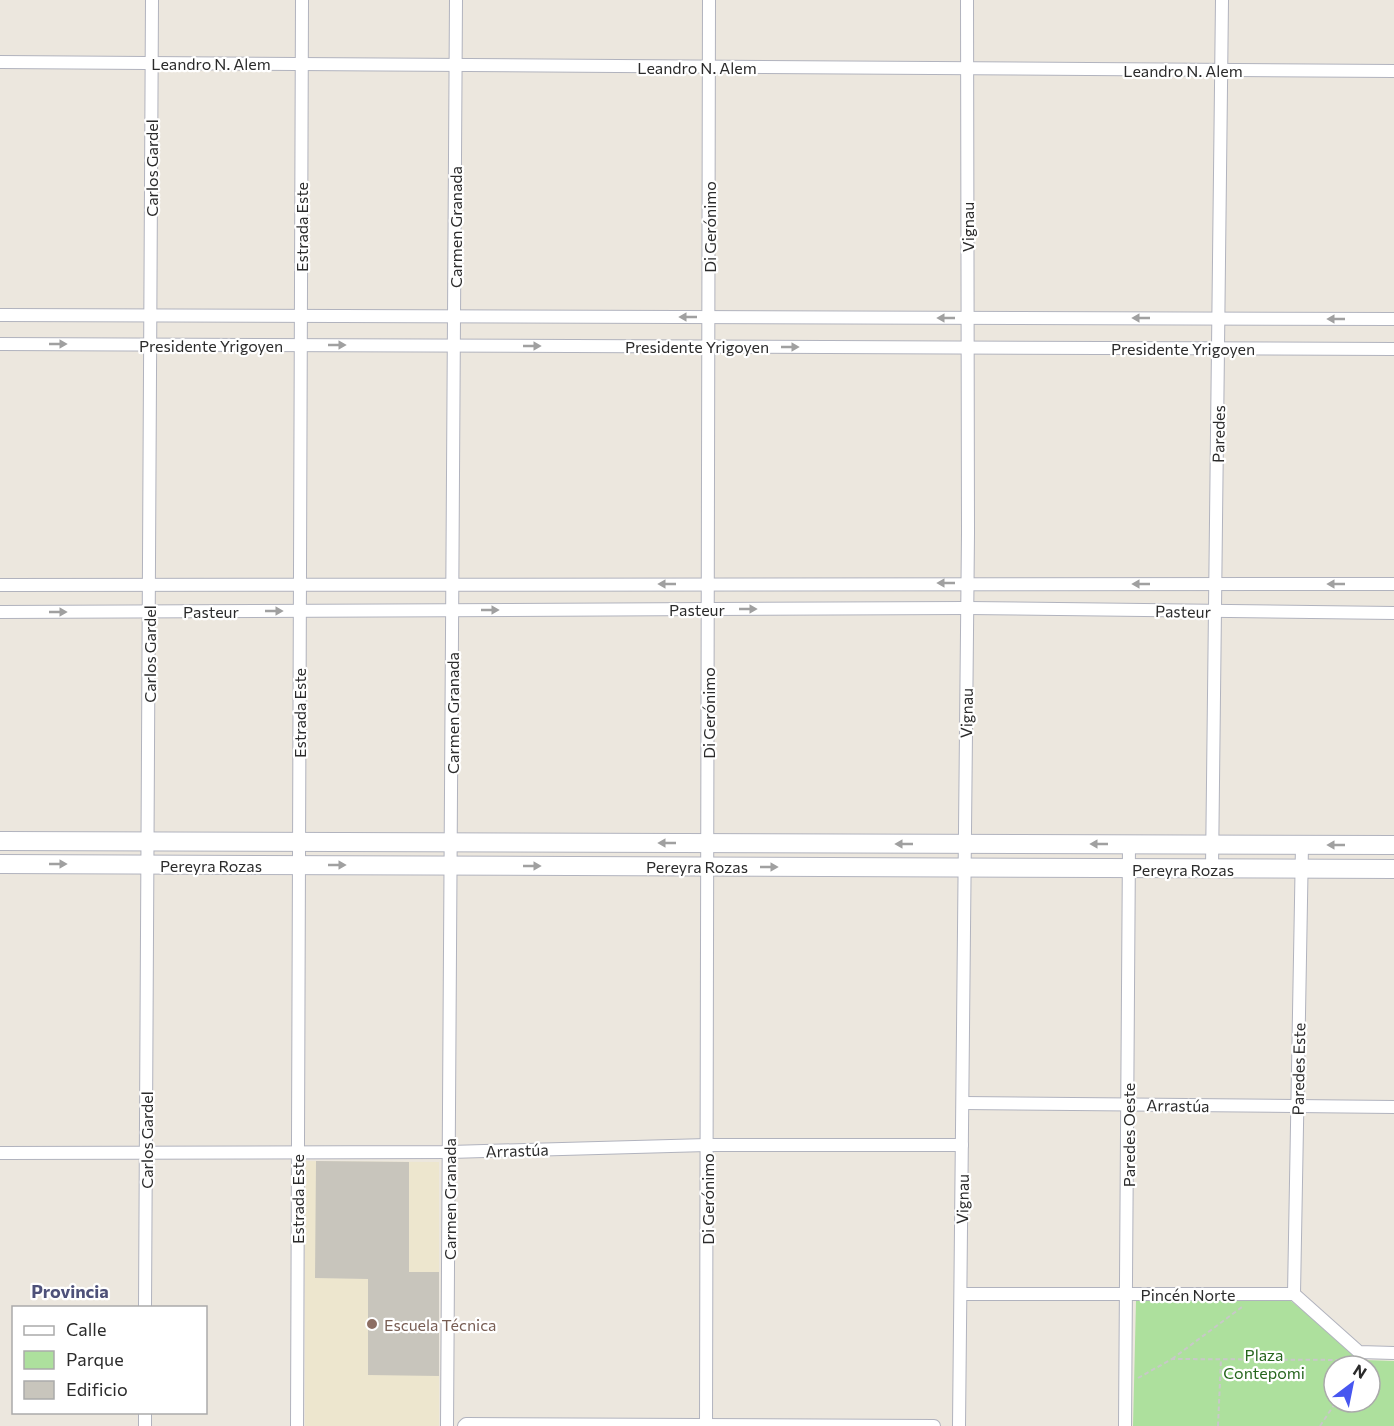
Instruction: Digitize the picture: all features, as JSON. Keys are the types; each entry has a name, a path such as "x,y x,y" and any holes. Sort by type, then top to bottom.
{"street":[{"name":"Carlos Gardel","path":"145,1306 152,0"},
{"name":"Estrada Este","path":"297,1426 302,0"},
{"name":"Carmen Granada","path":"447,1426 456,0"},
{"name":"Di Gerónimo","path":"706,1425 709,0"},
{"name":"Vignau","path":"959,1426 967,608 967,0"},
{"name":"Paredes","path":"1212,869 1222,0"},
{"name":"Leandro N. Alem","path":"0,62 1394,71"},
{"name":"Presidente Yrigoyen","path":"0,315 1394,319"},
{"name":"Presidente Yrigoyen","path":"0,344 1394,349"},
{"name":"Pasteur","path":"0,585 1394,584"},
{"name":"Pasteur","path":"0,612 967,608 1394,613"},
{"name":"Pereyra Rozas","path":"0,841 1394,845"},
{"name":"Paredes Oeste","path":"1125,1426 1128,844"},
{"name":"Paredes Este","path":"1294,1294 1302,845"},
{"name":"Pereyra Rozas","path":"0,864 1394,869"},
{"name":"Arrastúa","path":"963,1103 1394,1107"},
{"name":"Arrastúa","path":"0,1153 450,1152 707,1145 962,1145"},
{"name":"Pincén Norte","path":"961,1294 1294,1294"},
{"path":"1294,1294 1359,1352 1394,1353"},
{"path":"464,1426 466,1424 934,1426"}],"path":[{"path":"1135,1380 1172,1359 1243,1306"},
{"path":"1172,1359 1322,1360"},
{"path":"1218,1426 1221,1359"}],"shaded area":[{"name":"Escuela Técnica","path":"305,1161 439,1162 439,1426 305,1426"}],"green space":[{"name":"Plaza Contepomi","path":"1136,1301 1291,1301 1357,1354 1322,1354 1322,1414 1382,1414 1382,1361 1394,1361 1394,1426 1133,1426"}],"building":[{"path":"316,1161 409,1162 409,1272 439,1272 439,1376 368,1375 368,1279 315,1278"}],"place":[{"name":"Escuela Técnica","path":"372,1324"}],"district":[{"name":"Provincia","path":"70,1291"}]}
